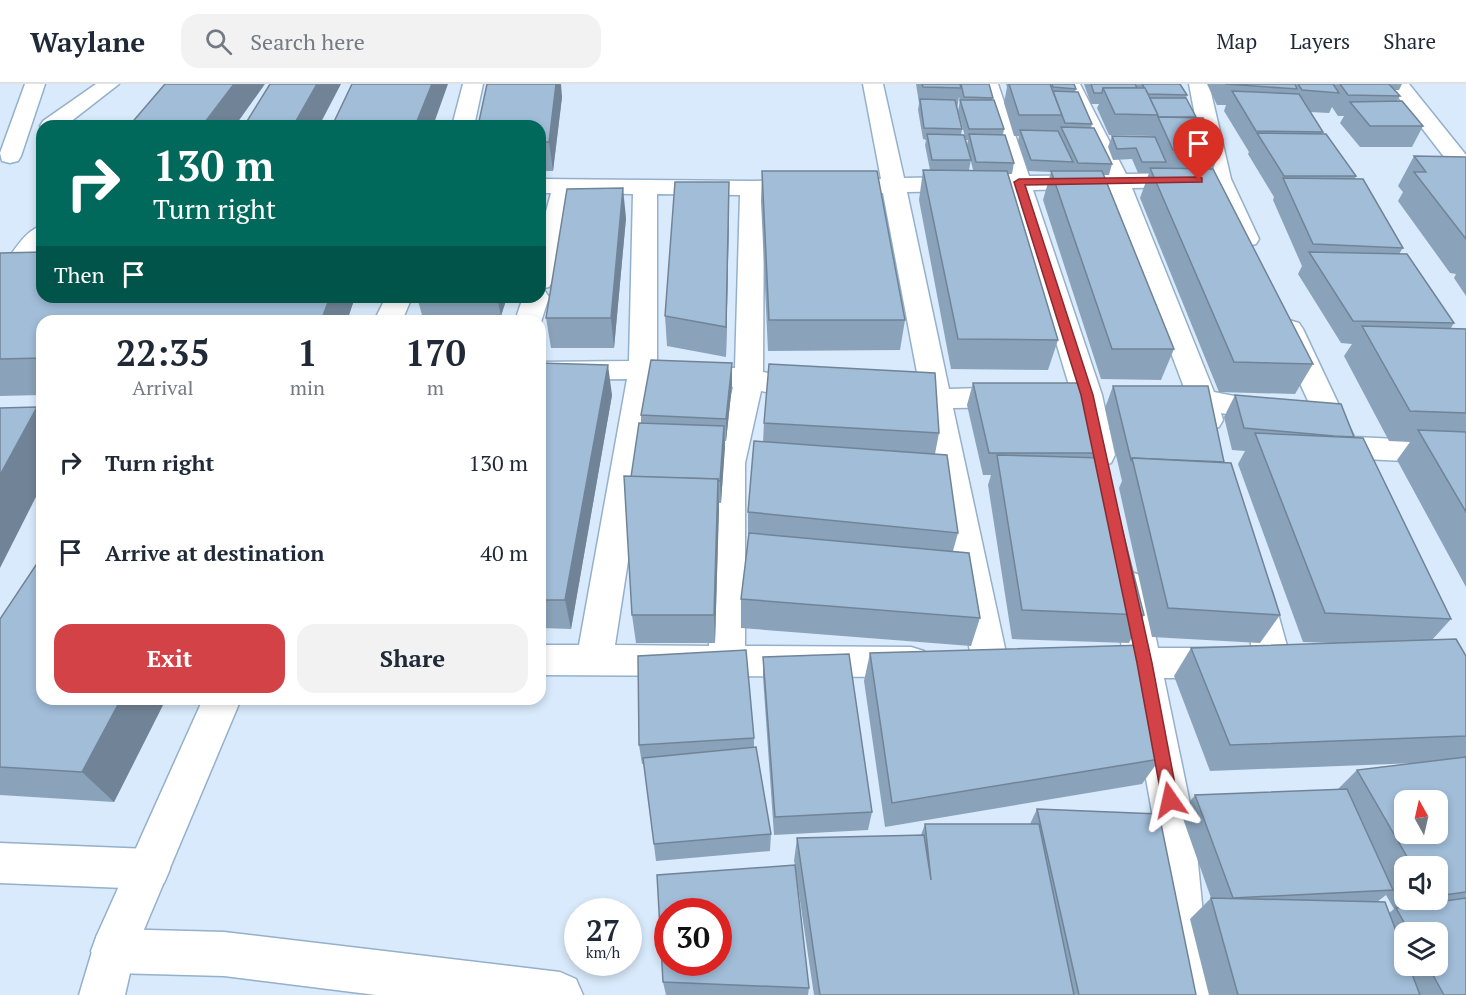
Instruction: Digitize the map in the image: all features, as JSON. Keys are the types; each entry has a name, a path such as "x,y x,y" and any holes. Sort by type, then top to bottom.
{"street":[{"path":"5,161 35,84"},
{"path":"59,120 109,84"},
{"path":"464,120 473,84"},
{"path":"873,84 937,399 941,477 972,574 990,662"},
{"path":"988,84 1087,396 1105,477"},
{"path":"1070,84 1118,182 1203,400 1215,446"},
{"path":"1199,84 1219,179 1259,264"},
{"path":"1398,84 1466,170"},
{"path":"5,161 36,138"},
{"path":"546,186 752,188 1219,179"},
{"path":"546,259 566,185"},
{"path":"595,659 643,370 645,188"},
{"path":"727,661 729,550 742,464 749,379 752,188"},
{"path":"21,260 36,241"},
{"path":"1278,306 1358,480"},
{"path":"546,371 643,370 749,379 832,393"},
{"path":"867,395 937,399 1087,396 1203,400 1338,435 1466,453"},
{"path":"729,550 764,554"},
{"path":"1122,558 1174,823 1188,995"},
{"path":"1246,561 1274,664"},
{"path":"937,571 972,574"},
{"path":"546,660 1025,662"},
{"path":"1073,663 1309,664"},
{"path":"102,995 113,951 219,705"},
{"path":"0,863 149,869"},
{"path":"113,951 224,954 560,995"}],"building":[{"path":"165,84 234,84 207,120 134,120"},
{"path":"270,84 317,84 296,120 248,120"},
{"path":"352,84 432,84 417,120 335,120"},
{"path":"487,84 556,84 549,142 546,142 546,120 479,120"},
{"path":"922,84 960,84 961,88 923,87"},
{"path":"961,84 989,84 993,98 964,97"},
{"path":"1009,84 1050,84 1062,115 1019,115"},
{"path":"1052,84 1074,84 1076,89 1053,87"},
{"path":"1091,84 1135,84 1137,88 1103,88 1102,93 1094,93"},
{"path":"1142,84 1180,84 1187,95 1148,94"},
{"path":"1225,84 1295,84 1297,89"},
{"path":"1298,84 1333,84 1339,93 1302,90"},
{"path":"1340,84 1389,84 1400,96 1348,95"},
{"path":"1103,88 1145,88 1158,115 1115,114"},
{"path":"1053,91 1078,92 1092,124 1065,123"},
{"path":"1232,91 1299,94 1323,132 1256,131"},
{"path":"1150,98 1186,98 1196,117 1158,117"},
{"path":"920,99 955,100 962,129 924,128"},
{"path":"960,100 994,100 1004,129 969,129"},
{"path":"1402,101 1423,126 1370,126 1350,102"},
{"path":"1158,117 1203,118 1220,151 1173,150"},
{"path":"1061,127 1094,128 1112,164 1078,163"},
{"path":"1020,130 1058,131 1073,162 1031,160"},
{"path":"1257,133 1326,134 1356,176 1284,176"},
{"path":"927,134 964,135 971,160 932,160"},
{"path":"969,134 1005,135 1014,163 976,162"},
{"path":"1112,136 1155,137 1166,162 1142,162 1136,148 1117,149"},
{"path":"1414,156 1466,157 1466,239 1414,172 1426,172"},
{"path":"1150,168 1213,169 1313,364 1234,362"},
{"path":"923,170 1007,171 1058,340 958,339"},
{"path":"762,171 877,171 905,320 769,320"},
{"path":"1051,171 1102,171 1174,349 1112,349"},
{"path":"1283,178 1363,179 1403,248 1313,244"},
{"path":"675,182 729,182 726,327 665,316"},
{"path":"623,188 611,318 546,318 567,189"},
{"path":"36,252 36,303 328,303 323,315 36,315 36,358 0,359 0,253"},
{"path":"1309,252 1407,254 1454,323 1353,321"},
{"path":"1362,326 1466,329 1466,413 1410,411"},
{"path":"651,360 732,363 726,419 641,415"},
{"path":"546,363 608,365 565,600 546,600"},
{"path":"769,364 935,373 939,433 764,423"},
{"path":"973,383 1081,383 1105,453 989,453"},
{"path":"1113,386 1208,386 1224,462 1132,458 1131,460"},
{"path":"1235,395 1341,404 1354,437 1244,428"},
{"path":"36,407 0,475 0,408"},
{"path":"639,423 724,426 720,481 718,479 631,477"},
{"path":"1418,430 1466,432 1466,512"},
{"path":"1255,433 1363,438 1451,619 1325,613"},
{"path":"754,441 947,455 958,533 748,512"},
{"path":"997,455 1104,458 1144,615 1022,610"},
{"path":"1132,458 1231,463 1280,615 1168,608"},
{"path":"624,476 718,479 714,615 632,615"},
{"path":"749,533 969,553 980,618 741,599"},
{"path":"36,565 36,705 118,705 82,772 0,767 0,619"},
{"path":"1456,639 1466,656 1466,736 1230,745 1191,648"},
{"path":"1145,645 1160,759 892,803 870,653"},
{"path":"746,650 754,738 639,745 638,656"},
{"path":"849,654 872,812 775,817 763,657"},
{"path":"756,747 771,834 654,844 643,758"},
{"path":"1466,757 1466,892 1448,894 1448,856 1407,856 1400,844 1448,844 1448,790 1394,790 1394,834 1357,770"},
{"path":"1347,789 1393,890 1233,898 1195,795"},
{"path":"1037,809 1159,814 1196,995 1079,995"},
{"path":"925,824 1039,824 1074,995 820,995 797,838 924,835 931,880"},
{"path":"795,865 809,988 663,982 663,976 732,976 732,898 658,898 657,875"},
{"path":"1211,898 1385,902 1394,926 1394,976 1413,976 1420,995 1238,995"},
{"path":"1466,898 1466,995 1444,995 1434,976 1448,976 1448,922 1404,922 1397,910 1448,910 1448,901"}],"route":[{"path":"1170,800 1144,663 1087,395 1019,182 1199,180"}]}
